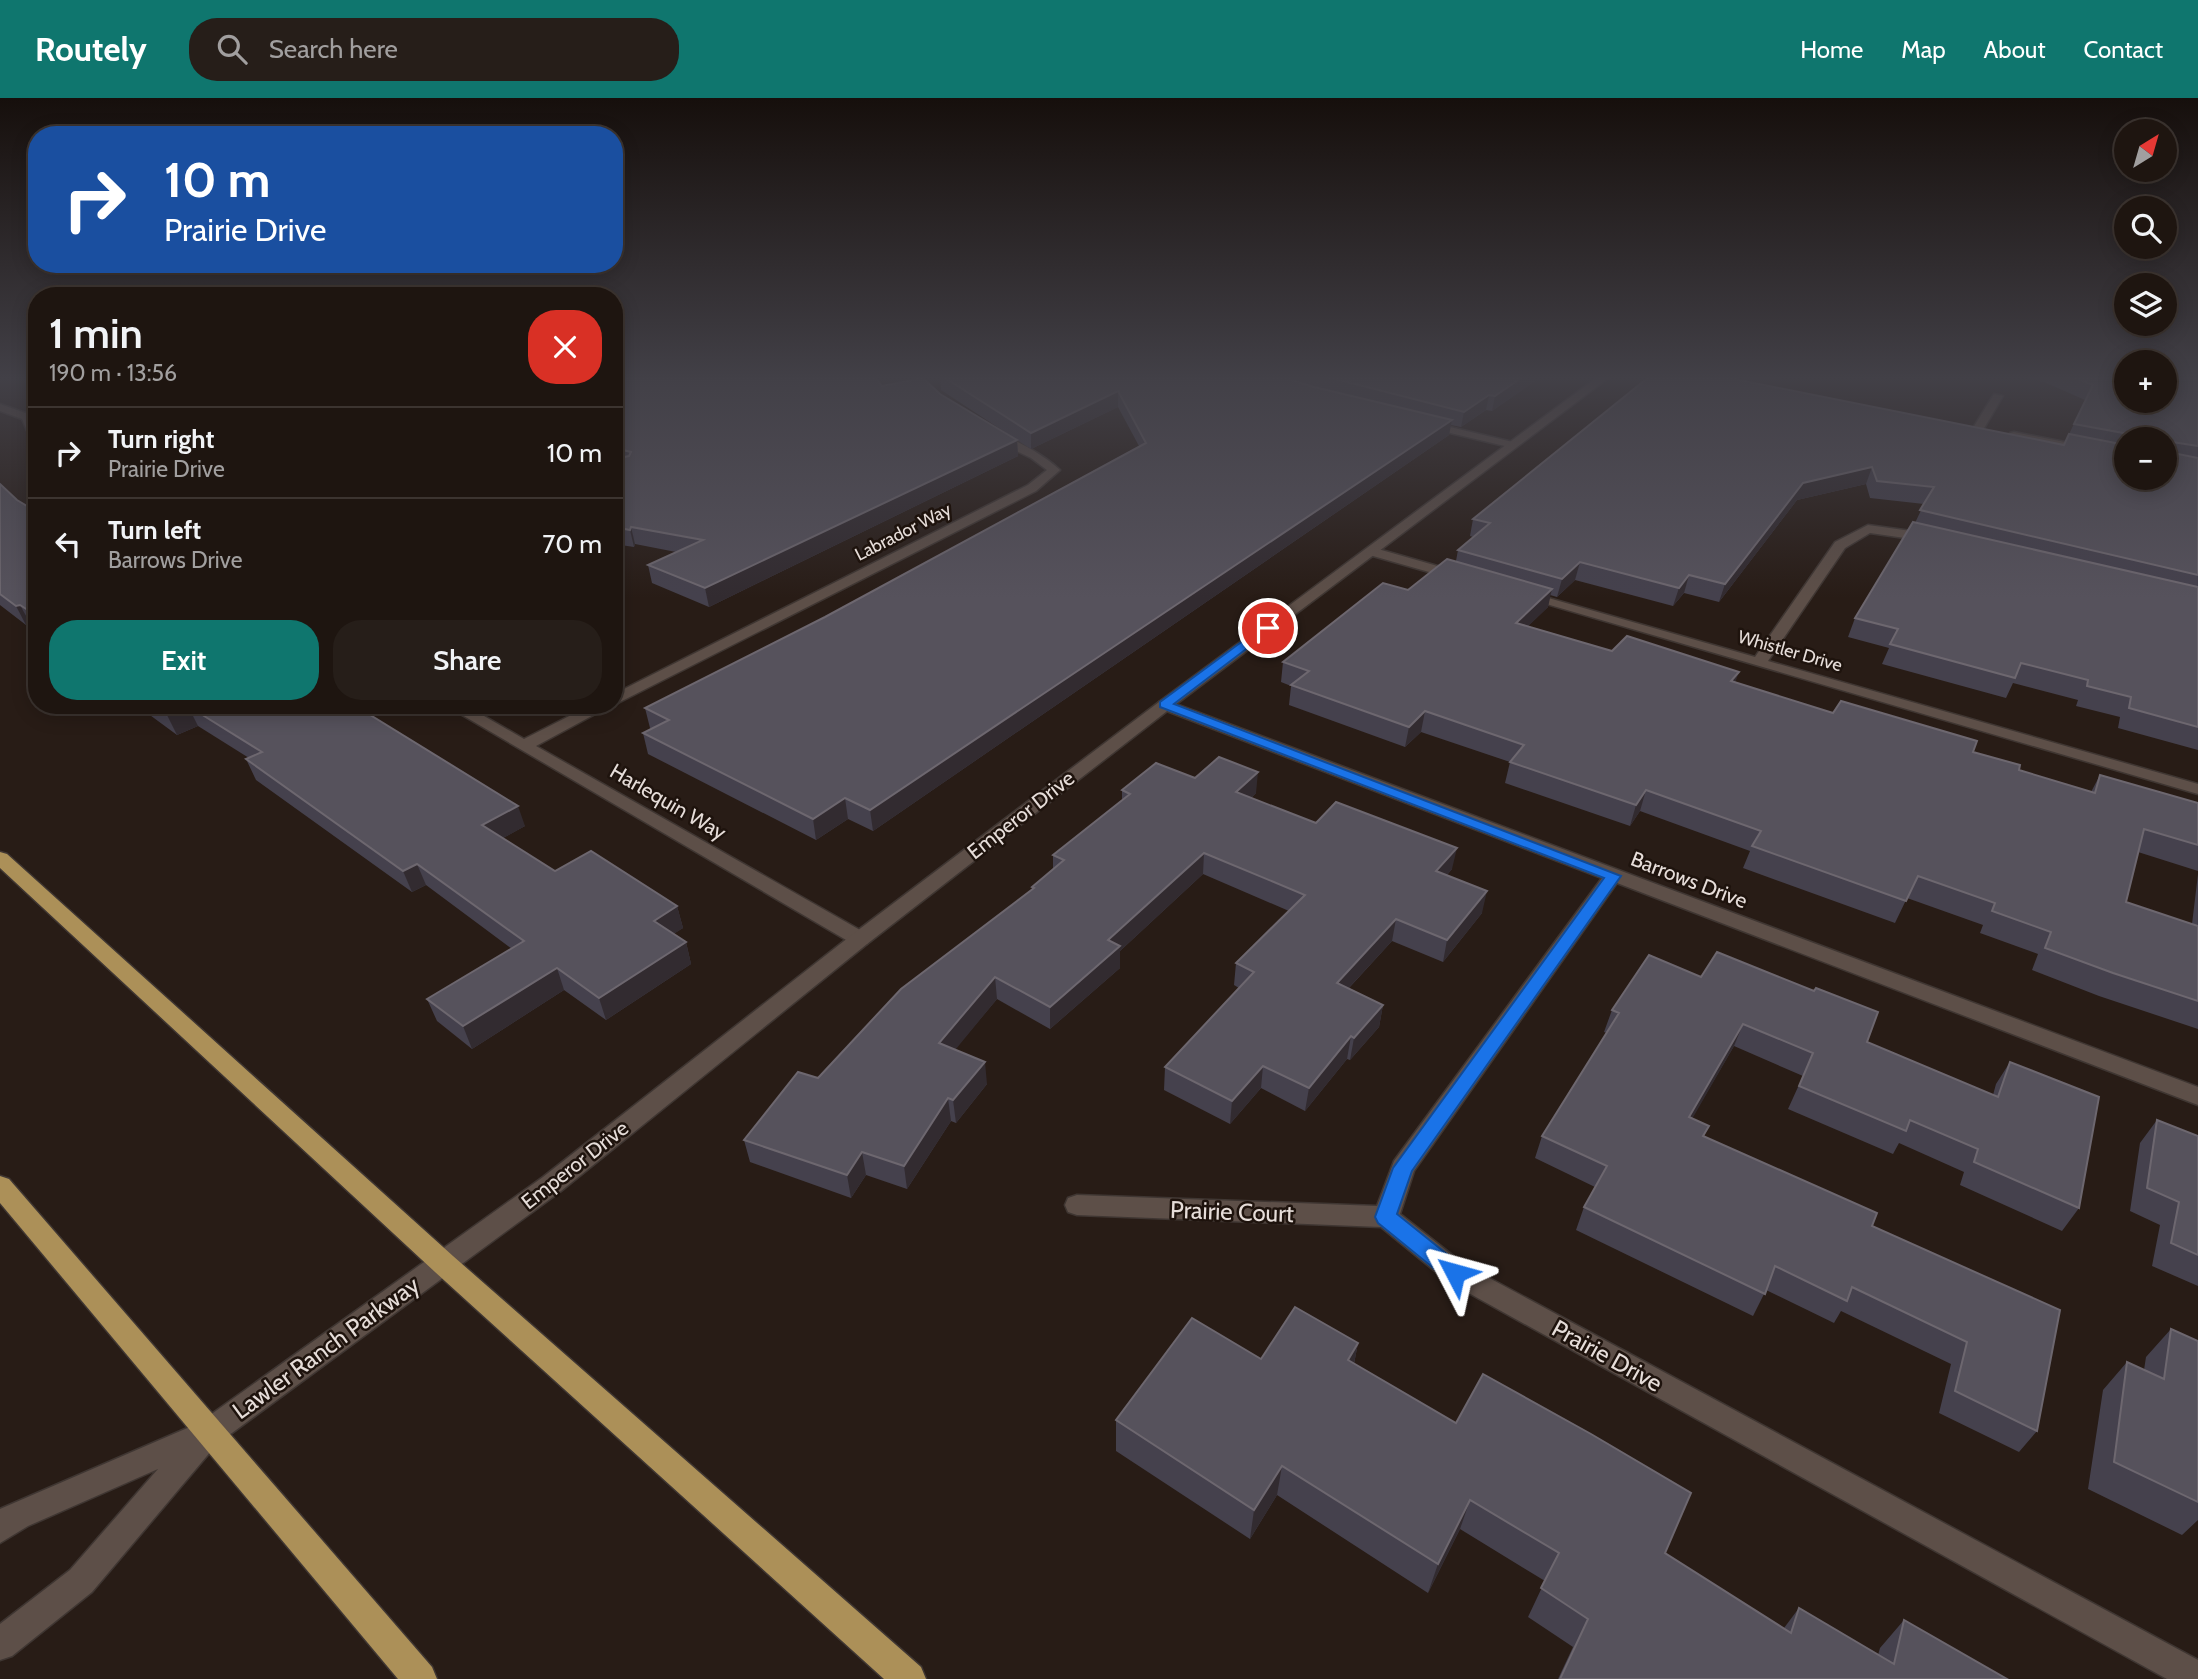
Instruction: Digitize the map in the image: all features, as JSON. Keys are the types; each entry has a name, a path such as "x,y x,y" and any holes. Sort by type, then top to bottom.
{"highway":[{"path":"0,858 444,1264 909,1679"},
{"path":"0,1186 420,1679"}],"street":[{"name":"Labrador Way","path":"623,695 1032,488 1054,470 1023,450"},
{"name":"Emperor Drive","path":"444,1264 552,1184 860,939 1165,705 1507,450"},
{"path":"2090,450 2114,455"},
{"path":"1759,662 1840,545 1868,529 1947,541"},
{"path":"1370,551 1476,582"},
{"name":"Whistler Drive","path":"1517,593 2198,789"},
{"name":"Barrows Drive","path":"1165,705 2198,1096"},
{"name":"Harlequin Way","path":"468,714 860,939"},
{"path":"523,746 586,714"},
{"path":"1386,1217 1403,1168 1613,876"},
{"name":"Prairie Court","path":"1077,1205 1386,1217"},
{"name":"Prairie Drive","path":"1386,1217 1455,1273 2198,1678"},
{"name":"Lawler Ranch Parkway","path":"0,1528 17,1515 209,1433 444,1264"},
{"name":"Lawler Ranch Parkway","path":"0,1644 81,1581 209,1433"}],"building":[{"path":"623,450 996,450 705,588 648,565 703,540 631,527 630,530 623,529 623,457 629,456 631,452"},
{"path":"1133,450 1408,450 870,810 845,798 813,819 643,733 669,720 645,708 825,617"},
{"path":"1559,450 2114,450 2114,490 2177,490 2177,454 2198,458 2198,575 1920,510 1934,487 1877,481 1872,467 1803,483 1725,584 1689,575 1679,588 1580,562 1562,579 1458,550 1490,523 1473,519"},
{"path":"0,484 28,507 28,610 20,605 16,606 0,594"},
{"path":"1913,522 2198,587 2198,727 2129,708 2131,697 2087,686 2088,680 2021,663 2015,678 1890,644 1898,629 1855,618"},
{"path":"1447,559 1552,589 1516,623 1612,651 1627,636 1739,672 1731,681 1833,713 1841,701 1977,741 1973,752 2020,765 2019,770 2095,793 2100,775 2198,803 2198,845 2144,829 2126,902 2198,926 2198,1001 2045,948 2051,932 1992,911 1995,903 1918,876 1906,901 1752,846 1761,831 1646,790 1636,805 1510,762 1524,745 1425,711 1409,727 1291,685 1309,671 1283,662 1383,583 1408,590"},
{"path":"201,714 369,714 518,806 482,825 555,871 591,851 677,906 654,921 686,942 599,998 557,968 463,1026 427,999 524,941 417,864 403,871 246,759 262,752"},
{"path":"1219,757 1258,772 1236,792 1316,823 1336,802 1457,848 1436,871 1487,891 1447,940 1396,919 1337,983 1383,1005 1354,1038 1351,1036 1309,1088 1263,1066 1232,1101 1165,1067 1254,972 1236,963 1305,895 1204,853 1108,940 1120,946 1050,1007 995,977 939,1043 985,1062 953,1100 948,1098 904,1166 862,1152 847,1175 744,1140 798,1072 818,1078 901,989 1034,888 1032,887 1064,860 1053,855 1130,794 1122,790 1156,763 1195,778"},
{"path":"1717,952 1814,991 1816,988 1878,1012 1867,1042 1998,1097 2010,1062 2099,1097 2079,1208 1974,1162 1978,1149 1910,1120 1906,1131 1799,1086 1813,1053 1743,1024 1689,1117 1709,1126 1703,1136 1877,1213 1872,1226 2060,1310 2037,1431 1955,1391 1967,1342 1852,1287 1847,1301 1775,1266 1765,1294 1584,1207 1607,1166 1542,1136 1619,1013 1612,1010 1649,955 1701,977"},
{"path":"2157,1120 2198,1136 2198,1255 2171,1243 2179,1202 2147,1188"},
{"path":"1295,1307 1358,1343 1348,1360 1456,1423 1483,1374 1691,1493 1665,1553 1791,1633 1799,1608 1894,1664 1904,1620 2007,1679 1560,1679 1588,1619 1541,1588 1559,1553 1470,1500 1438,1564 1282,1466 1254,1510 1116,1420 1192,1318 1261,1359"},
{"path":"2171,1329 2198,1341 2198,1502 2114,1462 2127,1362 2164,1379"}],"route":[{"path":"1268,628 1165,705 1613,876 1403,1168 1386,1217 1455,1273"}]}
